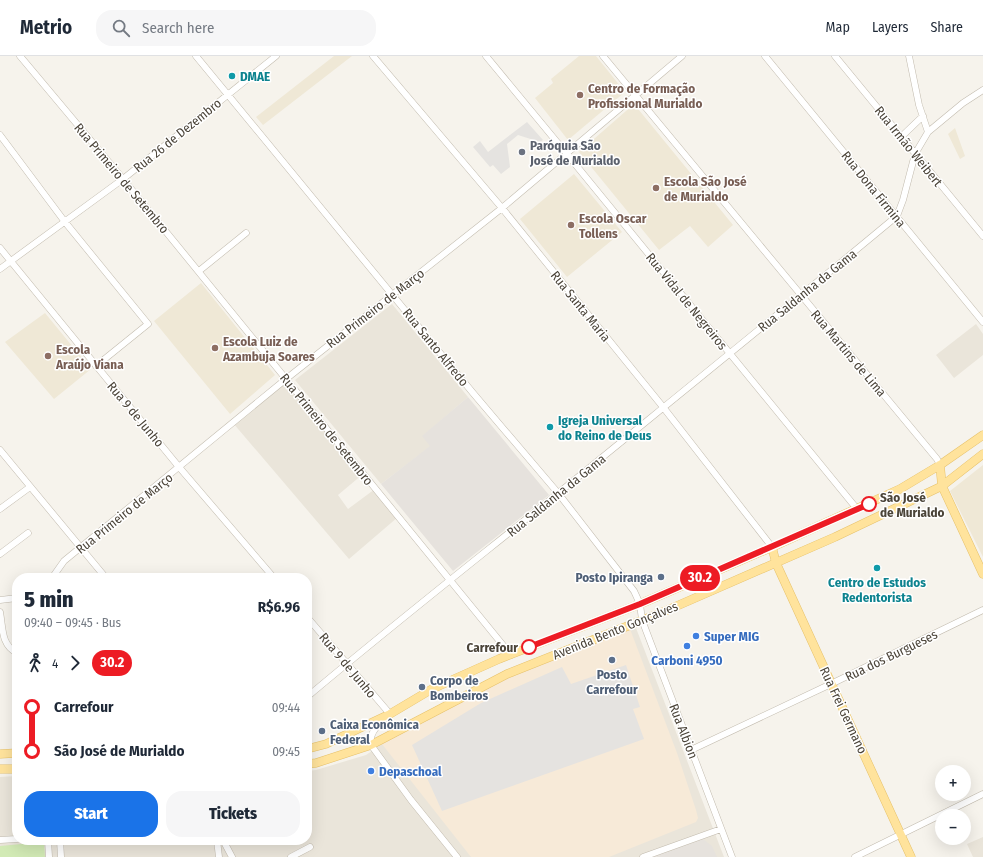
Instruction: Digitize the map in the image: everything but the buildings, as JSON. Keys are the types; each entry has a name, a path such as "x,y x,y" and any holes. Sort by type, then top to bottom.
{"main road":[{"name":"Avenida Bento Gonçalves","path":"312,747 326,744 390,714 432,689 511,655 640,604 900,490 940,465 983,435"},
{"name":"Avenida Bento Gonçalves","path":"312,763 371,745 506,674 642,620 835,537 942,486 983,454"},
{"path":"940,465 942,486 983,574"},
{"name":"Rua Santa Maria","path":"772,547 776,563"},
{"name":"Rua Frei Germano","path":"776,563 833,683 911,857"},
{"path":"0,754 12,754"},
{"path":"0,769 12,769"}],"street":[{"name":"Rua Primeiro de Setembro","path":"20,56 199,271 511,655"},
{"name":"Rua Santo Alfredo","path":"196,56 558,493 634,591 640,604"},
{"name":"Rua 26 de Dezembro","path":"0,269 123,179 276,56"},
{"name":"Rua Santa Maria","path":"374,56 502,208 663,407 772,547"},
{"name":"Rua Vidal de Negreiros","path":"486,56 857,509"},
{"name":"Rua Martins de Lima","path":"603,56 937,459 940,465"},
{"name":"Rua Primeiro de Março","path":"56,573 64,561 82,548 286,378 502,208 682,56"},
{"name":"Rua Dona Firmina","path":"765,56 983,322"},
{"name":"Rua Irmão Weibert","path":"835,56 983,236"},
{"path":"910,56 928,132"},
{"path":"896,216 903,200 915,154 928,132 963,103 983,90"},
{"path":"901,137 923,116"},
{"path":"0,135 65,222 148,324 96,366"},
{"name":"Rua Saldanha da Gama","path":"312,693 730,354 896,216"},
{"path":"199,271 246,233"},
{"name":"Rua 9 de Junho","path":"0,248 179,467 270,573"},
{"path":"0,450 102,573"},
{"path":"0,509 30,487"},
{"path":"0,554 28,533"},
{"path":"0,600 12,599"},
{"name":"Rua Albion","path":"640,604 642,620 732,857"},
{"name":"Rua dos Burgueses","path":"691,750 983,610"},
{"path":"0,612 6,644 12,651"},
{"name":"Rua 9 de Junho","path":"312,623 390,714"},
{"path":"390,714 373,732 370,737 371,745 411,800 458,857"},
{"path":"856,857 983,794"},
{"path":"643,857 721,829"},
{"path":"0,840 12,839"},
{"path":"48,845 49,857"},
{"path":"60,845 61,857"},
{"path":"218,845 219,857"},
{"path":"226,845 232,857"},
{"path":"291,857 310,847"}],"shaded area":[{"path":"334,56 352,56 263,125 256,117"},
{"name":"Centro de Formação Profissional Murialdo","path":"579,56 596,56 625,92 568,140 535,98 553,83 551,79"},
{"name":"Escola São José de Murialdo","path":"634,104 733,225 708,247 690,226 659,250 579,152"},
{"path":"527,122 543,140 540,142 518,135 507,144 510,167 501,174 493,165 490,167 473,147 480,141 488,152"},
{"path":"955,128 965,156 960,159 948,134"},
{"name":"Escola Oscar Tollens","path":"574,174 622,232 567,277 520,219"},
{"name":"Escola Luiz de Azambuja Soares","path":"201,283 275,375 230,414 154,321"},
{"path":"392,304 468,397 423,436 431,446 381,484 295,380"},
{"name":"Escola Araújo Viana","path":"45,313 91,369 54,399 5,342"},
{"path":"976,324 983,334 983,355 954,378 936,355"},
{"path":"286,379 363,474 338,495 348,509 375,489 398,517 349,559 233,423"},
{"path":"468,397 549,495 453,571 381,484 430,446 422,436"},
{"path":"983,465 983,557 950,491"},
{"name":"Carrefour","path":"636,628 724,857 0,857 0,777 12,776 12,845 312,845 312,770 366,755 382,744 425,720 630,629"},
{"name":"Carrefour","path":"630,629 677,753 696,810 698,818 696,822 609,857 471,857 382,744 425,720 508,678"},
{"path":"626,665 640,707 633,709 644,739 442,811 412,745 481,703 562,667 571,684"},
{"path":"983,837 983,857 973,857 967,845 971,845 971,842"},
{"path":"703,839 712,846 717,857 653,857"}],"green space":[{"path":"44,845 45,857 0,857 0,846"}],"bus line":[{"name":"30.2","path":"529,647 640,604 869,504"}],"place":[{"name":"DMAE","path":"232,76"},
{"name":"Centro de Formação Profissional Murialdo","path":"580,95"},
{"name":"Paróquia São José de Murialdo","path":"522,152"},
{"name":"Escola São José de Murialdo","path":"656,188"},
{"name":"Escola Oscar Tollens","path":"571,225"},
{"name":"Escola Luiz de Azambuja Soares","path":"215,348"},
{"name":"Escola Araújo Viana","path":"48,356"},
{"name":"Igreja Universal do Reino de Deus","path":"550,427"},
{"name":"São José de Murialdo","path":"869,504"},
{"name":"Centro de Estudos Redentorista","path":"877,568"},
{"name":"Posto Ipiranga","path":"661,577"},
{"name":"Super MIG","path":"696,636"},
{"name":"Carboni 4950","path":"687,646"},
{"name":"Carrefour","path":"529,647"},
{"name":"Posto Carrefour","path":"612,660"},
{"name":"Corpo de Bombeiros","path":"422,687"},
{"name":"Caixa Econômica Federal","path":"322,731"},
{"name":"Depaschoal","path":"371,771"}]}
